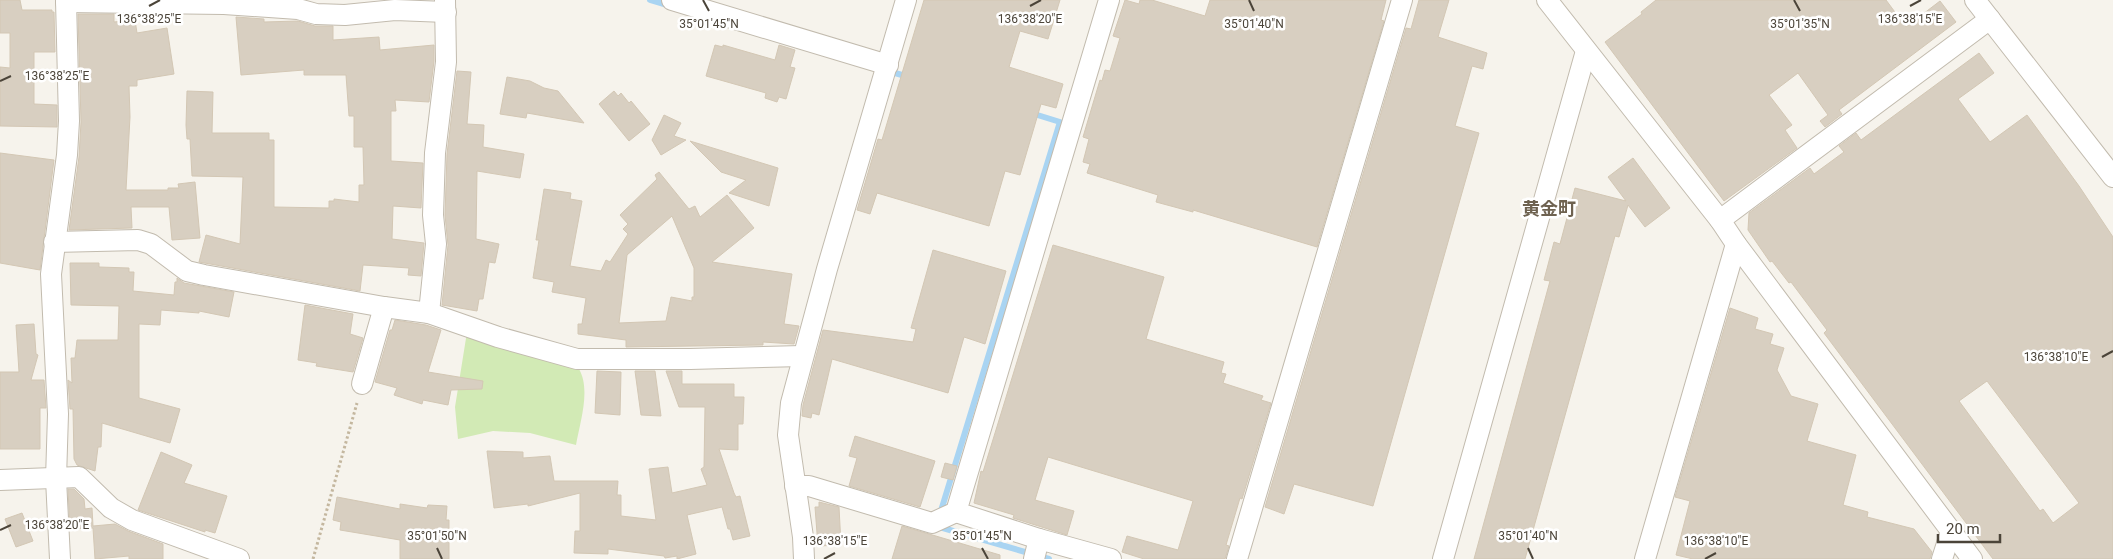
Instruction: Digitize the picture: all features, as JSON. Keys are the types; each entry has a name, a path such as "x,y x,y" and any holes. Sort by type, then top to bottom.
{"street":[{"path":"672,0 886,70"},
{"path":"804,559 803,538 788,435 791,403 802,356 906,0"},
{"path":"945,517 1109,0"},
{"path":"1237,559 1402,0"},
{"path":"1547,0 1720,220 1972,559"},
{"path":"1975,0 2113,177"},
{"path":"60,559 56,479 58,414 51,274 69,130 66,1 224,4 298,9 316,14 345,15 446,6 446,62 435,153 433,215 436,244 429,313"},
{"path":"1720,220 1990,19"},
{"path":"1443,559 1586,51"},
{"path":"54,242 138,240 151,244 187,271 204,276 429,313 498,337 577,359 690,359 802,356"},
{"path":"1644,559 1736,244"},
{"path":"362,384 384,307"},
{"path":"0,480 79,477 111,508 132,520 239,559"},
{"path":"795,486 809,486 945,517 1037,548 1111,559"},
{"path":"1942,559 1951,532"}],"path":[{"path":"313,559 362,384"}],"green space":[{"path":"467,332 579,369 584,387 584,396 576,445 530,433 493,431 458,439 455,407"}],"building":[{"path":"0,0 20,0 22,10 52,10 54,12 55,52 34,52 34,104 57,105 57,127 0,126 0,67 10,68 10,33 0,33"},
{"path":"924,0 1060,0 1048,39 1020,31 1009,67 1063,84 1056,108 1041,104 1020,175 1005,171 989,226 877,193 870,214 857,210 878,139 882,140"},
{"path":"1125,0 1139,4 1140,0 1152,0 1205,16 1210,0 1386,0 1381,20 1384,21 1317,247 1193,210 1193,212 1156,202 1158,195 1087,173 1090,164 1083,162 1089,139 1083,137 1100,80 1102,81 1105,70 1110,71 1120,38 1113,36"},
{"path":"1419,0 1449,0 1438,37 1487,53 1483,69 1472,66 1455,126 1479,133 1373,506 1294,484 1284,514 1265,507 1406,28 1411,29"},
{"path":"1656,0 1886,0 1906,27 1940,1 1956,22 1839,110 1842,114 1825,127 1820,121 1828,115 1798,73 1769,95 1792,125 1785,130 1797,148 1724,201 1605,42 1642,14 1641,12"},
{"path":"78,14 114,14 114,22 135,20 137,33 167,28 174,74 137,80 137,86 129,86 130,117 126,190 168,190 168,188 179,188 178,184 195,182 200,238 172,240 169,207 131,207 132,228 69,230 79,157 81,122"},
{"path":"236,17 264,19 264,22 298,21 315,26 333,26 333,40 379,37 380,50 434,45 429,102 395,100 396,111 391,111 391,161 423,163 421,208 393,206 392,239 424,243 421,276 408,275 409,268 363,265 360,291 199,262 206,235 240,244 243,177 192,176 190,139 187,139 186,125 187,91 213,92 212,133 269,133 269,140 274,140 274,207 329,208 329,201 334,201 334,199 359,202 359,185 364,185 363,147 354,147 354,116 349,116 346,75 304,75 304,70 241,75"},
{"path":"715,45 723,47 723,45 775,60 779,45 795,50 790,67 795,68 786,99 779,97 777,102 765,98 766,93 706,76"},
{"path":"1979,53 1994,73 1958,99 1990,142 2027,115 2079,186 2113,237 2113,559 1993,559 1824,333 1827,330 1791,282 1789,283 1772,261 1770,262 1748,230 1749,213 1810,168 1814,174 1844,152 1839,146 1856,133 1861,140","holes":["1987,381 2079,503 2053,523 2043,509 2040,511 1959,401"]},
{"path":"457,71 471,72 467,124 484,125 483,147 524,154 520,178 477,171 476,239 499,244 495,263 489,262 483,299 479,299 477,311 442,305 448,245 445,215 447,154"},
{"path":"507,77 530,81 544,88 558,91 584,123 527,113 526,118 500,114"},
{"path":"614,91 618,96 621,93 629,103 631,101 650,124 629,141 599,104"},
{"path":"664,115 681,123 674,136 686,140 661,155 652,140"},
{"path":"690,141 778,168 769,206 729,193 746,180 721,172"},
{"path":"0,153 54,160 40,270 0,263"},
{"path":"1633,158 1670,208 1645,227 1628,205 1619,237 1615,236 1525,559 1474,559 1550,281 1544,280 1554,242 1560,244 1575,188 1626,201 1608,177"},
{"path":"659,172 689,209 695,206 700,217 727,195 754,228 712,262 792,274 784,324 799,326 794,344 763,342 763,345 626,347 626,340 578,334 578,324 582,324 586,298 552,292 554,282 533,278 539,240 536,240 544,189 571,193 570,199 582,201 570,266 601,271 606,260 610,262 628,234 623,229 628,224 620,215 657,179 655,175","holes":["672,216 694,268 694,297 692,297 692,301 671,297 666,321 619,323 627,255"]},
{"path":"1053,245 1164,277 1146,339 1224,362 1221,373 1226,374 1223,383 1263,396 1261,400 1271,403 1226,545 1229,546 1225,559 1144,559 1122,552 1127,536 1178,550 1193,501 1048,457 1035,500 1074,511 1067,535 1013,518 1014,515 974,503 981,471 983,472"},
{"path":"933,250 1006,271 985,344 964,337 948,393 832,359 819,415 812,413 811,418 802,416 803,405 823,330 913,342 916,329 911,328"},
{"path":"70,263 99,263 99,267 129,268 129,272 134,272 133,291 174,295 177,278 184,283 234,292 229,317 199,311 199,313 161,310 160,325 139,324 139,398 180,409 170,443 102,423 101,447 98,447 95,471 77,465 74,459 73,409 70,409 68,380 72,383 71,358 75,358 77,340 118,340 119,306 71,305"},
{"path":"305,305 353,314 350,334 363,338 353,372 316,366 317,363 298,360"},
{"path":"1730,308 1758,318 1755,329 1773,334 1770,344 1784,348 1777,370 1791,396 1818,404 1807,441 1856,455 1843,505 1868,512 1867,517 1914,529 1932,552 1930,559 1693,559 1676,555 1690,501 1675,497"},
{"path":"395,320 426,325 441,330 428,372 483,381 482,389 451,390 448,405 423,400 422,404 394,395 397,388 375,382 390,330 392,330"},
{"path":"34,324 36,354 38,355 31,380 44,380 46,408 40,408 40,449 0,449 0,372 19,372 16,325"},
{"path":"597,371 621,372 620,415 595,413"},
{"path":"635,371 655,371 661,416 641,415"},
{"path":"666,371 682,371 682,384 734,384 734,397 744,397 743,424 738,424 738,450 719,449 734,493 736,497 740,496 750,536 733,540 722,507 687,515 696,554 677,559 677,556 665,558 664,556 608,549 608,554 574,553 575,531 580,531 580,493 528,506 528,504 494,508 487,451 523,452 523,458 550,456 554,481 618,481 617,495 621,495 621,516 656,520 649,469 668,467 672,493 707,485 701,469 704,467 705,407 679,407"},
{"path":"855,436 935,461 920,507 849,486 857,458 849,456"},
{"path":"161,452 192,465 184,483 227,496 215,533 205,530 205,532 138,510"},
{"path":"945,463 957,466 953,480 941,477"},
{"path":"68,489 74,489 84,499 85,509 92,508 93,526 115,524 163,544 163,559 129,559 129,556 95,559 93,528 70,529"},
{"path":"337,497 400,509 400,504 427,508 428,505 447,506 446,520 449,520 449,559 400,559 400,540 340,530 341,522 333,520"},
{"path":"819,502 839,507 841,545 818,546 815,507 819,507"},
{"path":"22,513 33,541 16,547 5,519"},
{"path":"902,526 1000,555 1000,559 892,559"}],"waterway":[{"path":"650,0 670,6"},
{"path":"888,71 909,77"},
{"path":"940,514 1060,122 1031,113"},
{"path":"936,526 1049,559"}],"district":[{"name":"黄金町","path":"1549,209"}]}
